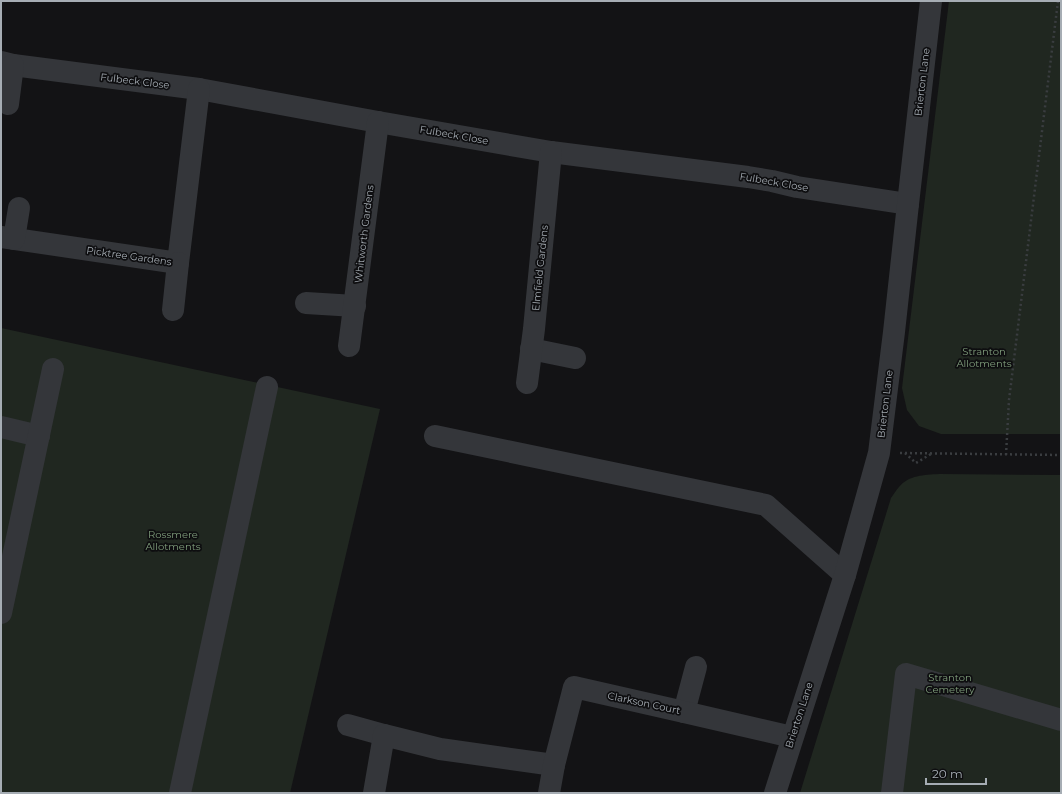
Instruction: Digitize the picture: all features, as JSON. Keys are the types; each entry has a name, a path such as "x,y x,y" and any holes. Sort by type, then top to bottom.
{"street":[{"name":"Brierton Lane","path":"775,793 845,574 879,452 931,1"},
{"name":"Fulbeck Close","path":"7,64 199,89 551,152 748,177 797,187 908,204"},
{"path":"7,64 8,104"},
{"name":"Picktree Gardens","path":"7,238 178,263 199,89"},
{"name":"Whitworth Gardens","path":"349,346 378,122"},
{"name":"Elmfield Gardens","path":"527,383 532,348 551,152"},
{"path":"7,238 19,208"},
{"path":"173,310 178,263"},
{"path":"306,303 355,306"},
{"path":"532,348 574,358"},
{"path":"1,613 53,369"},
{"path":"180,793 267,387"},
{"path":"1,427 39,436"},
{"path":"435,436 766,504 845,574"},
{"path":"684,712 696,668"},
{"path":"892,793 906,674 1061,720"},
{"name":"Clarkson Court","path":"549,793 554,765 574,687 792,737"},
{"path":"348,725 440,749 554,765"},
{"path":"374,793 384,735"}],"path":[{"path":"1006,455 1009,400 1058,1"},
{"path":"879,452 1061,456"},
{"path":"905,453 916,463 932,454"}],"green space":[{"name":"Stranton Allotments","path":"949,1 1061,1 1061,434 941,434 919,426 907,410 902,388"},
{"name":"Rossmere Allotments","path":"1,328 380,409 290,793 1,793"},
{"name":"Stranton Cemetery","path":"939,474 1061,475 1061,793 800,793 891,498 898,488 907,480 917,476"}]}
